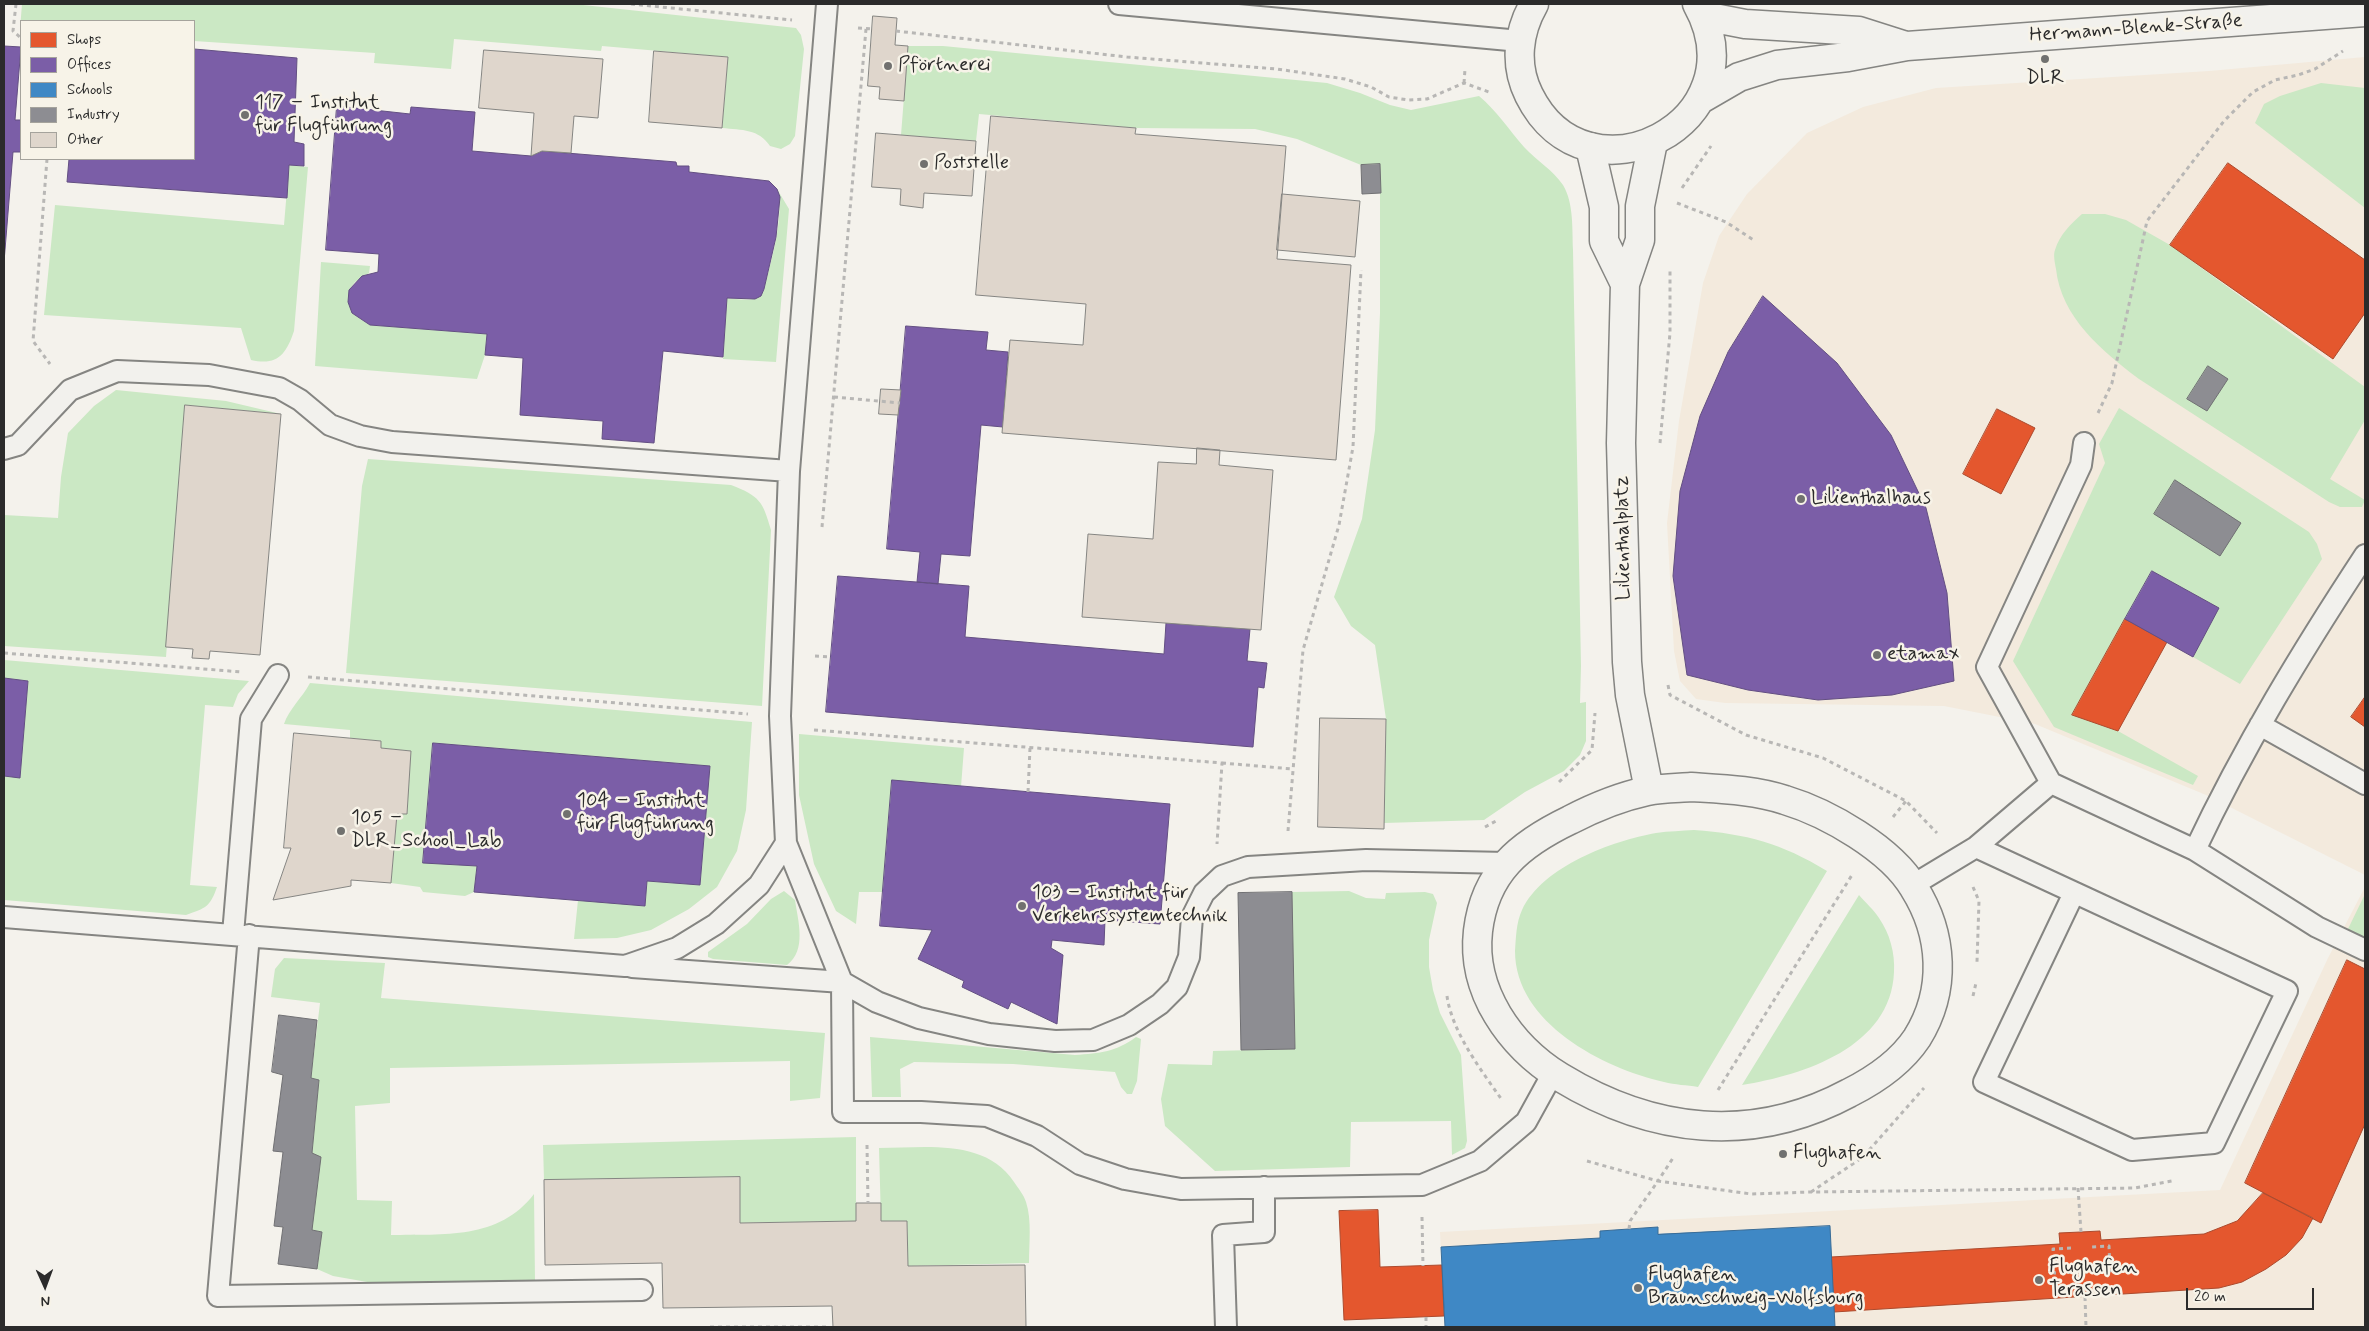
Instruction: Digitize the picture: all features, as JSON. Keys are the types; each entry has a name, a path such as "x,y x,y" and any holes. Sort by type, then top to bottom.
{"street":[{"path":"1534,4 1524,22 1520,41 1520,64 1525,87 1535,108 1550,125 1569,138 1590,147 1622,150 1638,148 1653,142 1681,125 1701,99 1709,75 1712,49 1700,10"},
{"name":"Hermann-Blenk-Straße","path":"1700,10 1745,24 1859,31 1906,46"},
{"name":"Hermann-Blenk-Straße","path":"1701,99 1739,77 1777,65 1848,57 1906,46 2273,11 2359,12"},
{"name":"Lilienthalplatz","path":"1649,790 1630,695 1626,662 1622,442 1625,284 1640,240 1640,206 1653,142"},
{"name":"Lilienthalplatz","path":"1590,147 1604,207 1604,241 1625,284"},
{"path":"1691,787 1730,790 1785,800 1819,814 1872,844 1894,864 1913,886 1929,917 1936,940 1939,964 1936,991 1928,1017 1917,1038 1901,1058 1858,1088 1833,1102 1804,1113 1739,1126 1695,1126 1656,1119 1614,1106 1553,1073 1526,1050 1503,1024 1487,999 1478,969 1476,944 1480,919 1494,879 1507,863 1533,839 1604,803 1649,790 1691,787"}],"lane":[{"path":"827,4 788,471 780,716 786,843 842,982 842,1112 921,1112 987,1116 1037,1136 1080,1164 1125,1179 1181,1189 1422,1185 1480,1161 1526,1122 1553,1073"},
{"path":"1119,4 1520,41"},
{"path":"4,449 18,445 70,390 117,371 210,374 279,388 300,400 330,425 360,436 392,442 788,471"},
{"path":"2084,443 2081,465 1987,667 2051,783 2194,850 2317,927 2365,950"},
{"path":"2194,850 2218,801 2304,648 2365,555"},
{"path":"278,675 250,719 241,934 218,1296 642,1290"},
{"path":"2260,725 2365,784"},
{"path":"1913,886 1968,852 2051,783"},
{"path":"625,966 676,948 716,924 759,886 786,843"},
{"path":"1968,852 2074,893 2286,991 2214,1143 2132,1150 1984,1082 2074,893"},
{"path":"4,917 842,982 877,1002 919,1018 989,1034 1054,1041 1094,1040 1129,1025 1160,1004 1177,987 1189,957 1192,917 1204,892 1222,876 1248,867 1366,860 1460,860 1507,863"},
{"path":"1226,1327 1223,1235 1264,1232 1264,1187"}],"path":[{"path":"16,4 13,31 20,37"},
{"path":"630,4 872,29"},
{"path":"2084,443 2112,383 2147,221 2224,121 2253,92 2275,80 2314,69 2356,42 2359,12"},
{"path":"822,532 866,28"},
{"path":"896,31 1127,57 1277,69 1344,79 1371,86 1389,97 1408,100 1427,99 1464,83 1491,93"},
{"path":"1673,211 1673,202 1714,142"},
{"path":"47,160 33,341 70,390"},
{"path":"1673,202 1726,222 1755,241"},
{"path":"1659,450 1670,333 1670,267"},
{"path":"1285,864 1302,650 1339,524 1354,447 1361,270"},
{"path":"834,396 900,403"},
{"path":"4,653 804,718 805,729 1293,769"},
{"path":"810,655 831,658"},
{"path":"1666,676 1670,695 1746,735 1823,758 1906,801 1968,852 1979,901 1976,964"},
{"path":"1551,787 1560,782 1592,750 1595,704"},
{"path":"1028,792 1030,748"},
{"path":"1222,763 1216,854 1222,876"},
{"path":"1629,1229 1630,1221 1695,1126 1872,844 1906,801"},
{"path":"1485,827 1502,817"},
{"path":"1971,1000 1976,991 1976,973"},
{"path":"1810,1192 1863,1156 1921,1093 1926,1084"},
{"path":"867,1111 868,1203"},
{"path":"1587,1161 1658,1181 1751,1194 2078,1188 2081,1232"},
{"path":"1422,1185 1423,1266"},
{"path":"2071,1248 2053,1249 2054,1273 2110,1271 2109,1246 2091,1247"},
{"path":"2084,1297 2086,1327"},
{"path":"1426,1317 1426,1327"},
{"path":"710,1327 826,1327"}],"shaded area":[{"path":"2365,57 2365,875 2206,795 2035,724 1944,706 1725,703 1696,699 1680,681 1674,651 1667,523 1679,421 1703,283 1719,236 1747,194 1807,133 1863,107 1936,88 2209,71"},
{"path":"2365,887 2365,1327 1445,1327 1440,1232 2220,1190 2328,958"}],"green space":[{"path":"22,4 574,4 796,28 801,35 804,49 795,136 790,144 781,149 770,146 766,140 755,133 722,128 728,57 602,46 601,51 454,39 451,69 374,63 375,53 195,41 195,20 21,20"},
{"path":"908,46 943,46 1327,83 1390,105 1411,110 1479,96 1497,114 1524,147 1550,170 1567,192 1571,208 1581,666 1580,703 1586,702 1586,741 1580,755 1564,771 1525,792 1484,820 1384,823 1386,719 1375,645 1351,626 1334,597 1362,519 1375,430 1380,313 1380,164 1361,165 1297,139 1255,129 1136,128 979,114 976,141 901,135"},
{"path":"2321,83 2365,88 2365,208 2255,123 2264,104 2280,96"},
{"path":"289,165 308,167 294,331 288,346 279,357 268,361 251,360 241,328 44,315 55,205 284,225"},
{"path":"777,189 789,209 776,362 723,359 727,298 749,300 757,297 764,289 778,225 779,200"},
{"path":"2082,214 2105,214 2126,220 2170,245 2365,387 2365,420 2330,479 2365,500 2362,507 2340,507 2329,502 2139,379 2111,357 2085,332 2075,318 2059,286 2054,259 2054,252 2063,234"},
{"path":"321,262 370,266 369,273 355,282 349,290 352,313 370,325 487,334 485,355 477,379 315,366"},
{"path":"116,390 226,401 281,414 185,405 166,657 4,646 4,515 58,518 61,477 68,433 94,406"},
{"path":"2119,408 2309,532 2317,544 2322,559 2240,684 2193,657 2219,608 2152,571 2073,715 2118,731 2198,776 2193,785 2054,727 2013,661 2105,463 2099,444"},
{"path":"368,459 731,485 748,493 759,501 771,530 762,706 346,673 362,486"},
{"path":"4,660 249,681 238,694 233,707 205,705 190,885 217,887 212,899 206,906 186,915 4,900 4,776 20,777 28,681 4,678"},
{"path":"310,683 752,722 746,810 737,851 717,887 689,909 651,930 617,938 574,939 578,900 645,906 647,881 700,885 710,766 433,743 423,862 477,866 474,892 465,896 423,892 420,887 391,883 397,814 407,813 410,751 381,748 381,741 350,738 350,730 284,724 289,713"},
{"path":"799,734 964,748 961,787 883,892 859,892 856,924 836,911 814,864 799,795"},
{"path":"1694,830 1747,837 1794,853 1827,871 1698,1087 1668,1083 1615,1066 1567,1038 1546,1020 1530,1000 1519,977 1515,951 1517,925 1522,910 1532,894 1562,868 1580,858 1619,842 1656,833"},
{"path":"784,891 795,900 800,935 797,951 787,965 708,957 708,952 747,924 771,899"},
{"path":"1349,891 1366,898 1385,899 1386,893 1425,892 1433,894 1437,903 1429,940 1429,967 1440,1013 1461,1055 1467,1141 1465,1148 1452,1155 1451,1121 1351,1122 1350,1167 1215,1171 1165,1126 1161,1099 1168,1064 1212,1065 1213,1051 1295,1049 1292,892"},
{"path":"2365,894 2365,940 2347,931"},
{"path":"1859,895 1883,924 1893,951 1894,972 1889,998 1878,1020 1861,1038 1840,1053 1817,1065 1791,1074 1742,1085"},
{"path":"284,958 385,963 381,998 825,1033 820,1098 790,1101 790,1061 390,1068 390,1103 355,1106 357,1200 392,1201 391,1235 430,1235 450,1234 487,1227 504,1220 520,1209 534,1194 535,1281 373,1283 333,1276 317,1269 322,1232 312,1230 312,1153 319,1080 311,1078 320,1003 271,997 275,969"},
{"path":"870,1037 1075,1055 1107,1051 1122,1046 1136,1037 1141,1039 1137,1081 1132,1094 1127,1094 1121,1087 1115,1072 1013,1064 914,1062 900,1069 901,1097 872,1097"},
{"path":"856,1137 856,1221 740,1223 739,1177 544,1180 543,1145"},
{"path":"879,1148 953,1148 987,1158 1002,1168 1022,1194 1028,1209 1030,1224 1029,1263 908,1266 907,1221 881,1221"}],"building: Shops":[{"path":"2228,163 2365,260 2365,313 2333,359 2170,245"},
{"path":"1997,409 2035,428 2001,494 1963,474"},
{"path":"2125,619 2167,642 2118,731 2072,715"},
{"path":"2365,697 2365,727 2351,717"},
{"path":"2347,960 2365,969 2365,1124 2321,1223 2245,1183"},
{"path":"2263,1193 2313,1218 2302,1238 2286,1255 2242,1282 2219,1288 1834,1312 1831,1257 2060,1244 2059,1233 2100,1231 2101,1240 2204,1234 2237,1221"},
{"path":"1378,1210 1380,1267 1442,1265 1444,1316 1344,1320 1339,1211"}],"building: Offices":[{"path":"4,46 20,47 15,120 20,120 20,152 13,152 4,262"},
{"name":"117 – Institut für Flugführung","path":"195,49 297,58 294,142 304,144 304,166 289,165 287,198 67,182 69,160 195,160"},
{"path":"337,106 410,114 411,107 475,112 472,151 531,156 542,151 676,162 677,166 689,166 689,172 769,181 777,189 780,197 776,237 761,296 755,299 727,298 723,357 663,351 654,443 602,439 603,421 520,415 523,358 485,355 487,334 370,325 352,313 348,302 349,290 362,276 378,272 379,254 326,250"},
{"name":"Lilienthalhaus","path":"1763,296 1837,363 1891,435 1926,508 1947,593 1954,681 1892,695 1818,700 1748,690 1687,675 1673,576 1680,491 1700,416 1728,352"},
{"path":"906,326 988,332 986,350 1008,352 1003,427 981,425 970,556 941,554 938,584 917,582 920,552 887,549"},
{"path":"2152,571 2219,608 2193,657 2125,619"},
{"path":"838,576 969,586 965,637 1164,654 1166,623 1250,629 1247,661 1267,663 1264,688 1258,687 1253,747 826,712"},
{"path":"4,678 28,681 20,778 4,776"},
{"name":"104 – Institut für Flugführung","path":"433,743 710,766 700,885 647,881 645,906 474,892 477,866 423,863"},
{"name":"103 – Institut für Verkehrssystemtechnik","path":"892,780 1170,804 1160,924 1105,920 1104,945 1052,940 1051,948 1063,955 1057,1024 1011,1002 1008,1009 962,987 964,981 918,959 932,930 880,926"}],"building: Schools":[{"name":"Flughafen Braunschweig-Wolfsburg","path":"1830,1226 1835,1327 1445,1327 1441,1247 1600,1238 1600,1231 1658,1227 1658,1234"}],"building: Industry":[{"path":"1380,164 1381,193 1362,194 1361,165"},
{"path":"2208,366 2228,379 2207,411 2187,399"},
{"path":"2175,480 2241,523 2220,556 2154,514"},
{"path":"1292,892 1295,1049 1241,1050 1238,893"},
{"path":"279,1015 317,1020 311,1078 319,1080 312,1153 321,1157 312,1230 322,1232 317,1269 278,1264 283,1227 274,1226 283,1152 273,1151 283,1075 272,1072"}],"building: Other":[{"name":"Pförtnerei","path":"873,16 897,18 895,45 908,46 904,101 879,99 880,87 868,86"},
{"path":"484,50 603,59 598,118 574,116 571,153 542,151 531,156 534,113 479,108"},
{"path":"654,51 728,57 722,128 649,122"},
{"path":"991,116 1136,128 1135,134 1286,146 1277,259 1351,265 1336,460 1002,433 1010,340 1083,345 1086,304 976,295"},
{"name":"Poststelle","path":"876,133 976,141 972,196 924,193 923,208 900,205 901,189 872,187"},
{"path":"1282,194 1360,201 1355,257 1277,250"},
{"path":"881,389 901,390 898,415 879,414"},
{"path":"185,405 281,414 260,655 210,651 209,659 192,658 193,649 166,647"},
{"path":"1197,448 1220,450 1219,465 1273,470 1261,630 1082,617 1088,534 1153,539 1158,462 1196,464"},
{"path":"1320,718 1386,719 1384,829 1318,827"},
{"name":"105 – DLR_School_Lab","path":"294,733 381,741 381,748 411,751 407,814 397,814 391,883 351,880 351,886 273,900 291,848 284,848"},
{"path":"740,1177 740,1223 856,1221 856,1203 881,1203 881,1221 907,1221 908,1266 1025,1265 1026,1327 833,1327 832,1306 663,1308 662,1263 545,1265 544,1180"}],"place":[{"name":"DLR","path":"2045,59"},
{"name":"Pförtnerei","path":"888,66"},
{"name":"117 – Institut für Flugführung","path":"245,115"},
{"name":"Poststelle","path":"924,164"},
{"name":"Lilienthalhaus","path":"1801,499"},
{"name":"etamax","path":"1877,655"},
{"name":"104 – Institut für Flugführung","path":"567,814"},
{"name":"105 – DLR_School_Lab","path":"341,831"},
{"name":"103 – Institut für Verkehrssystemtechnik","path":"1022,906"},
{"name":"Flughafen","path":"1783,1154"},
{"name":"Flughafen Terassen","path":"2039,1280"},
{"name":"Flughafen Braunschweig-Wolfsburg","path":"1638,1288"}]}
